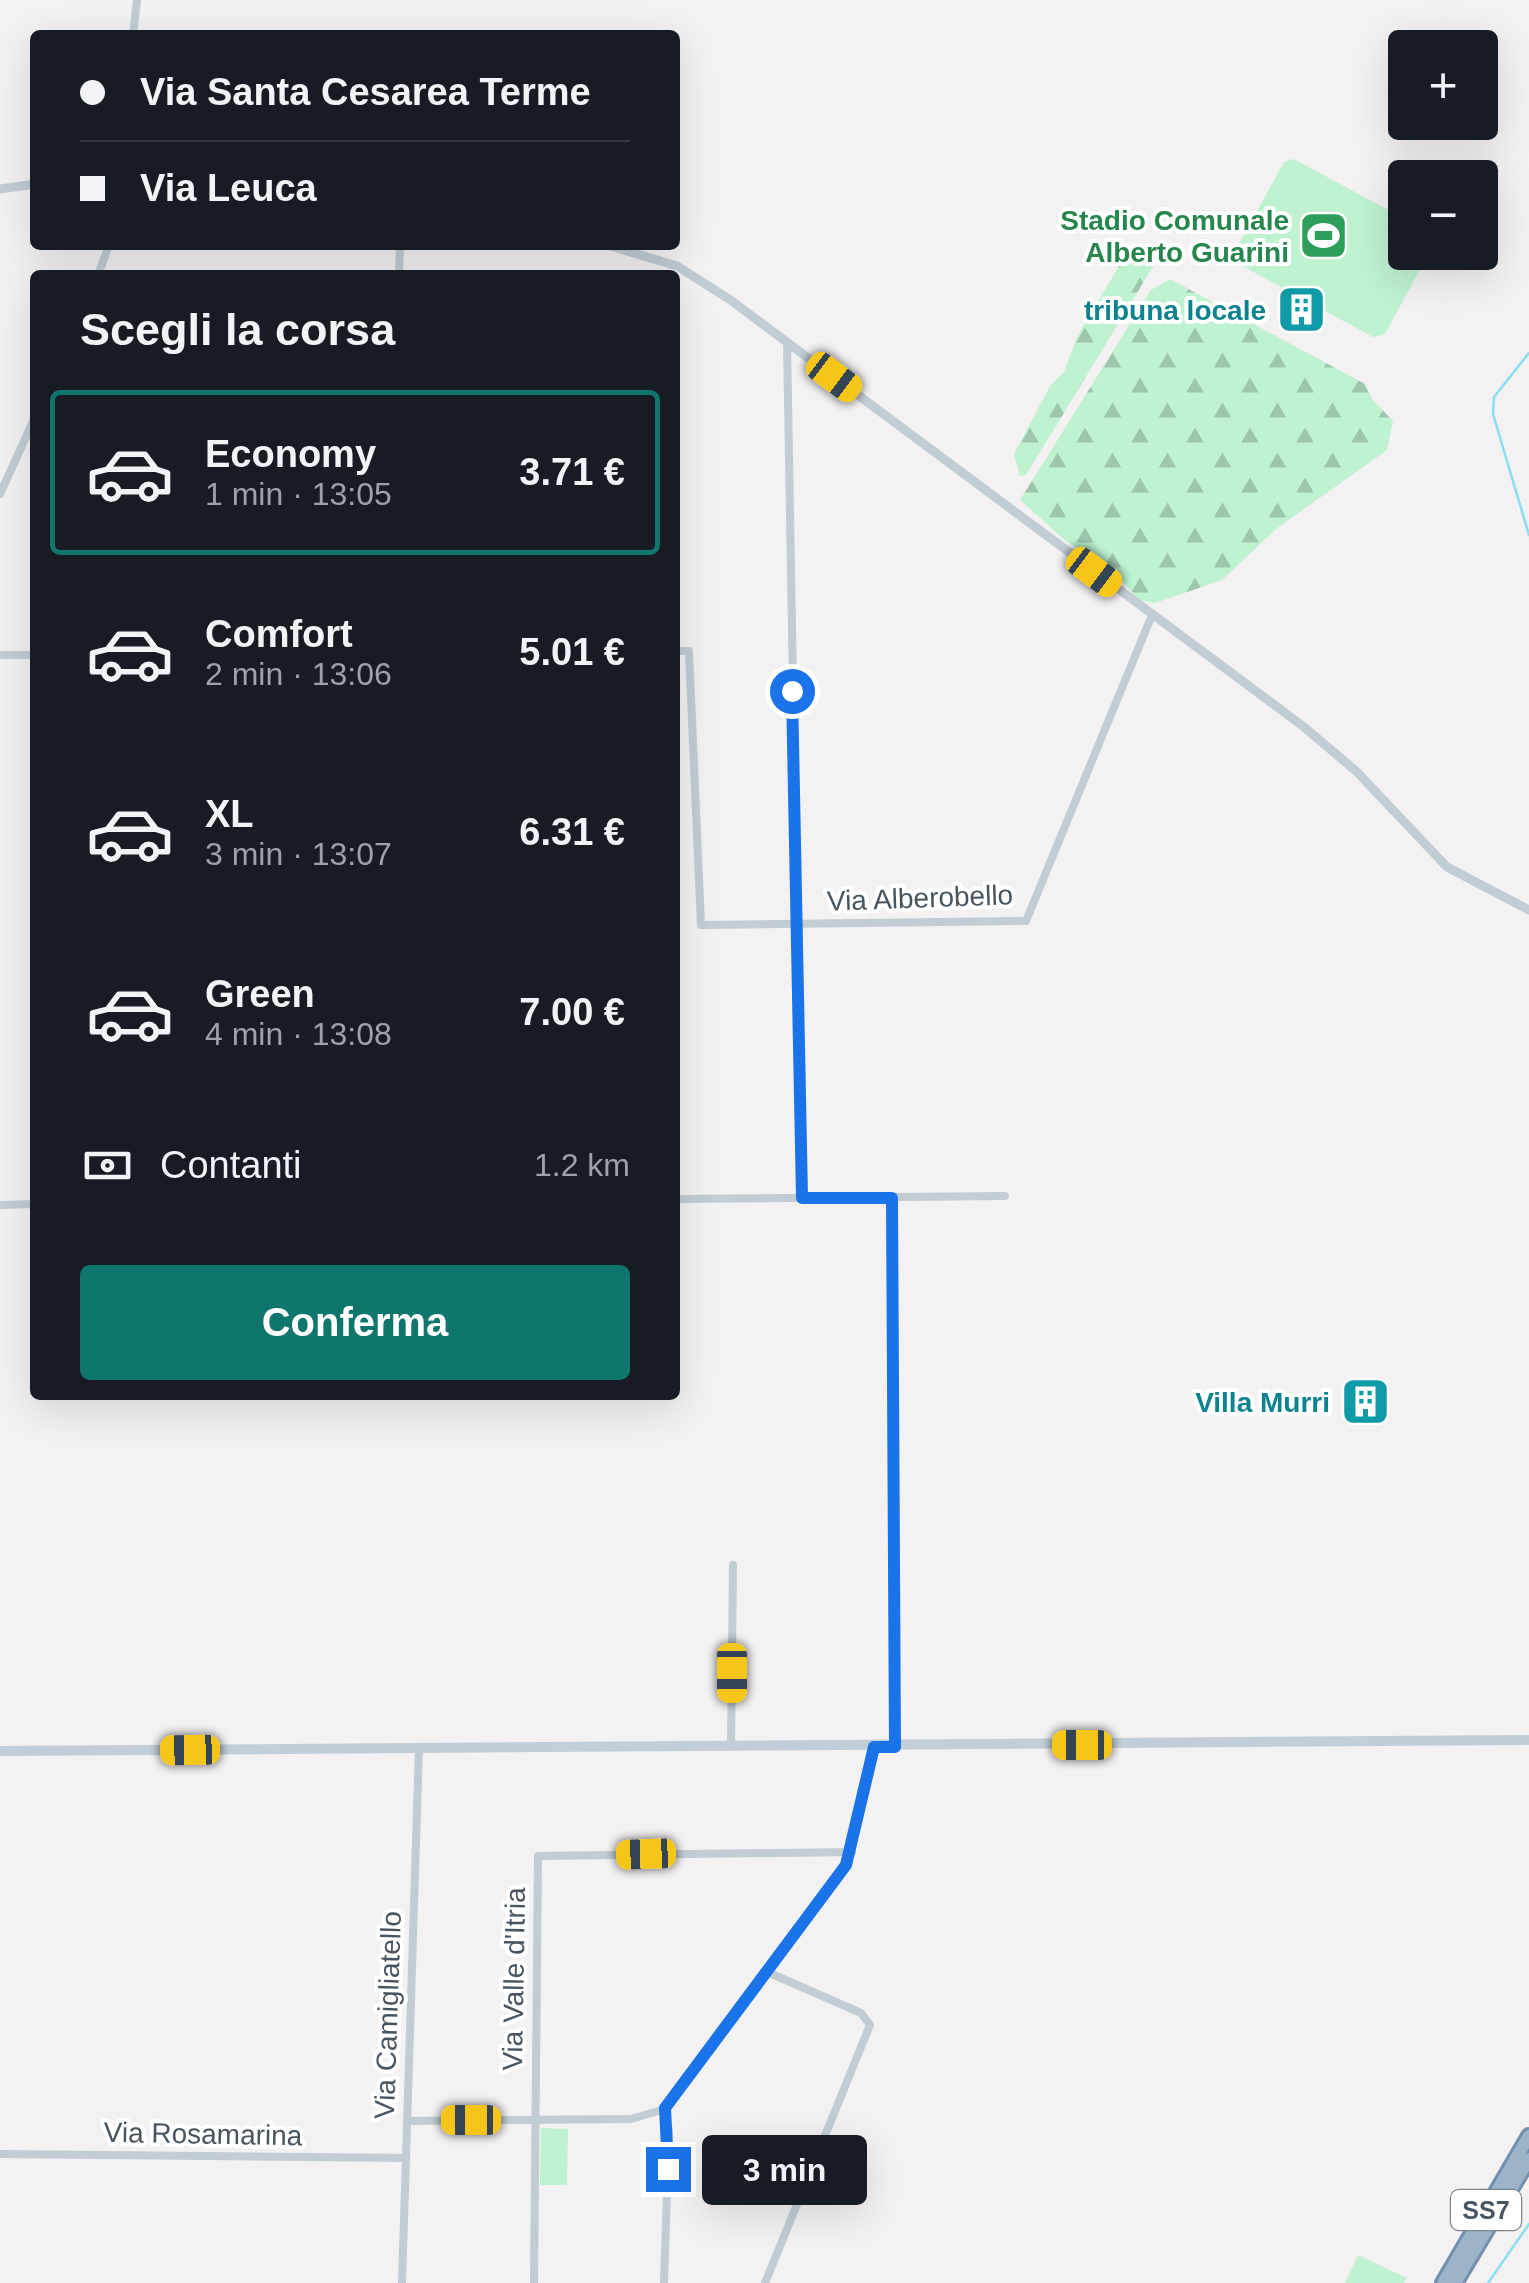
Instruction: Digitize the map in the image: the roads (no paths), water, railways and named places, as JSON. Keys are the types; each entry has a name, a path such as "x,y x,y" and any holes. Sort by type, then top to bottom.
{"highway":[{"name":"SS7","path":"1443,2283 1529,2136"},
{"name":"SS7","path":"1455,2283 1529,2159"}],"main road":[{"path":"0,1751 1529,1740"}],"street":[{"path":"134,30 137,0"},
{"path":"0,189 30,185"},
{"path":"624,250 677,266 787,342 1333,750 1447,868 1529,910"},
{"path":"787,342 802,1198"},
{"path":"0,494 30,427"},
{"name":"Via Alberobello","path":"680,651 690,651 701,925 1026,920 1152,615"},
{"path":"0,655 30,655"},
{"path":"680,1199 1005,1196"},
{"path":"892,1198 895,1747"},
{"path":"0,1205 30,1204"},
{"path":"732,1744 733,1566"},
{"path":"407,2120 630,2119 654,2116 665,2108 822,1900 852,1852 874,1747"},
{"name":"Via Camigliatello","path":"402,2283 419,1748"},
{"name":"Via Valle d'Itria","path":"534,2283 538,1856 852,1852"},
{"path":"765,1971 861,2014 870,2025 765,2283"},
{"path":"664,2283 669,2131 665,2108"},
{"name":"Via Rosamarina","path":"0,2154 406,2158"}],"waterway":[{"path":"1529,353 1494,397 1493,414 1529,535"},
{"path":"1488,2283 1529,2224"}],"place":[{"name":"Stadio Comunale Alberto Guarini","path":"1324,236"},
{"name":"tribuna locale","path":"1301,310"},
{"name":"Villa Murri","path":"1365,1402"}]}
